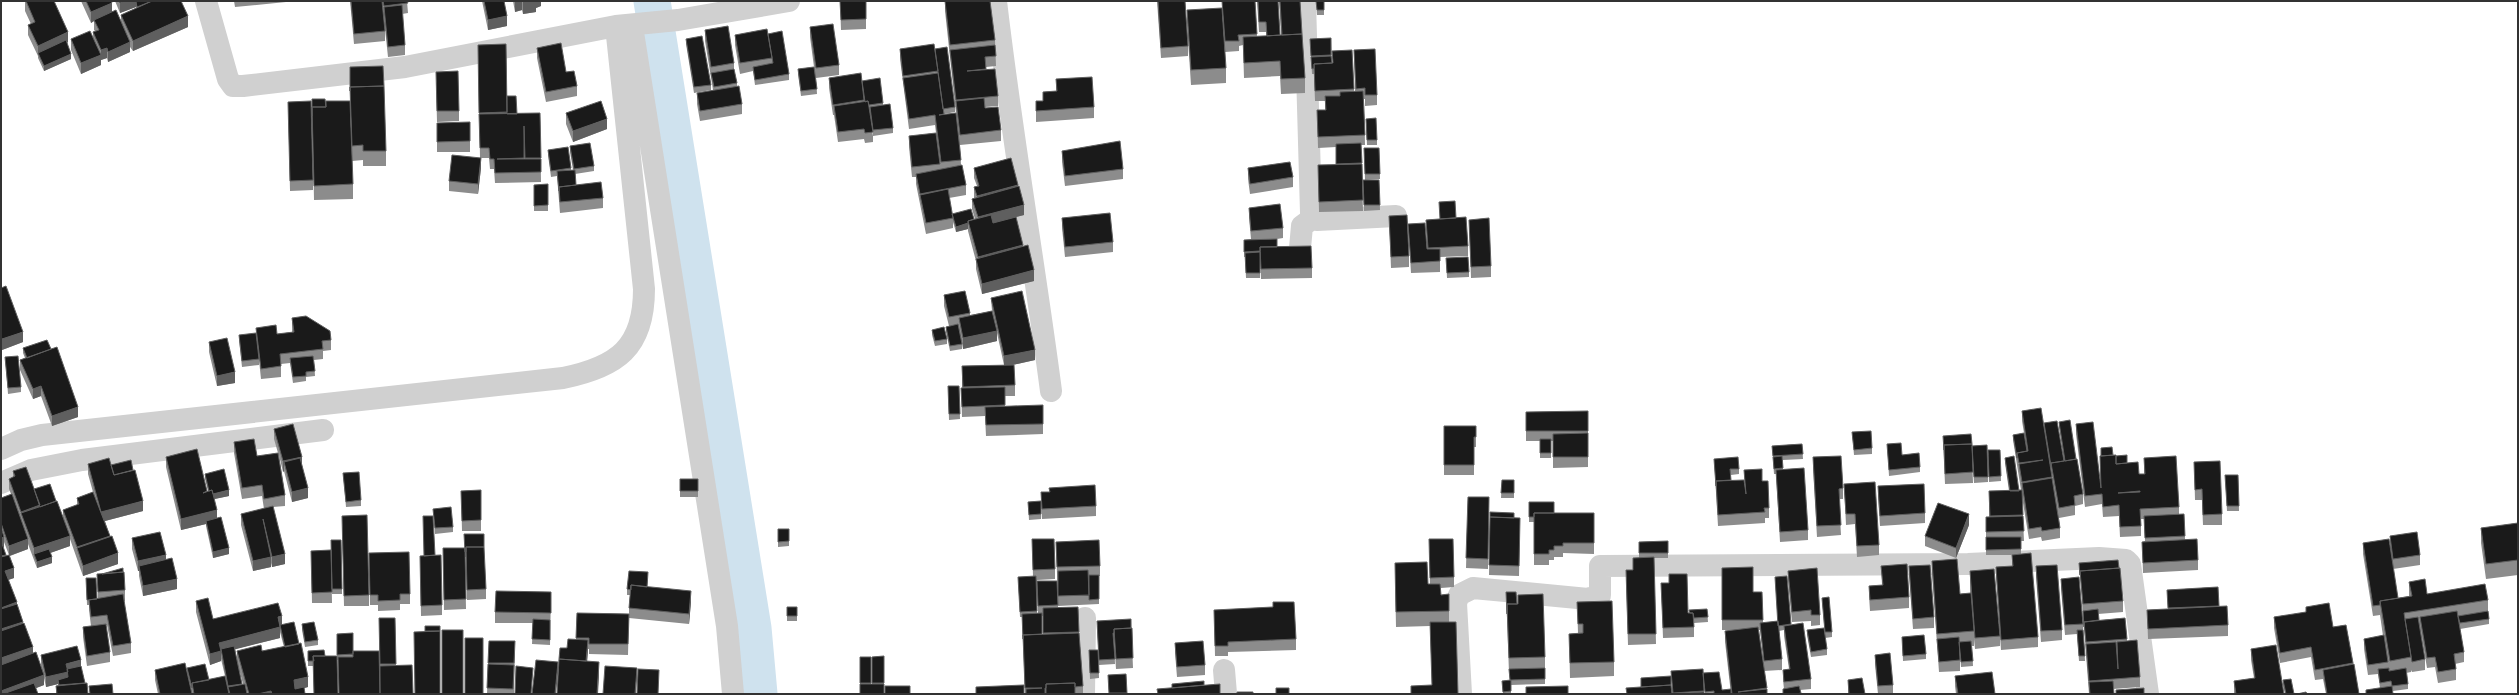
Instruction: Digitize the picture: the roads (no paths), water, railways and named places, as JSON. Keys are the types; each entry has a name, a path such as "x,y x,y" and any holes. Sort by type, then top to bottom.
{"street":[{"path":"206,1 228,79 233,86 405,67 631,25 678,20 789,1"},
{"path":"996,1 1011,125 1033,254 1051,391"},
{"path":"1305,1 1311,213 1313,218"},
{"path":"1,449 21,440 42,435 563,378 589,373 608,365 632,342 638,329 644,307 631,25"},
{"path":"631,25 727,626 733,694"},
{"path":"1313,218 1317,220 1396,216"},
{"path":"1300,248 1302,226 1313,218"},
{"path":"1,483 31,470 82,460 323,430"},
{"path":"1461,694 1456,604 1459,595 1473,588 1588,599 1600,595 1600,566 1968,564 2099,558 2126,560 2130,564 2148,694"},
{"path":"1084,694 1085,618"},
{"path":"1224,670 1226,694"}],"waterway":[{"path":"652,1 753,628 759,694"}]}
